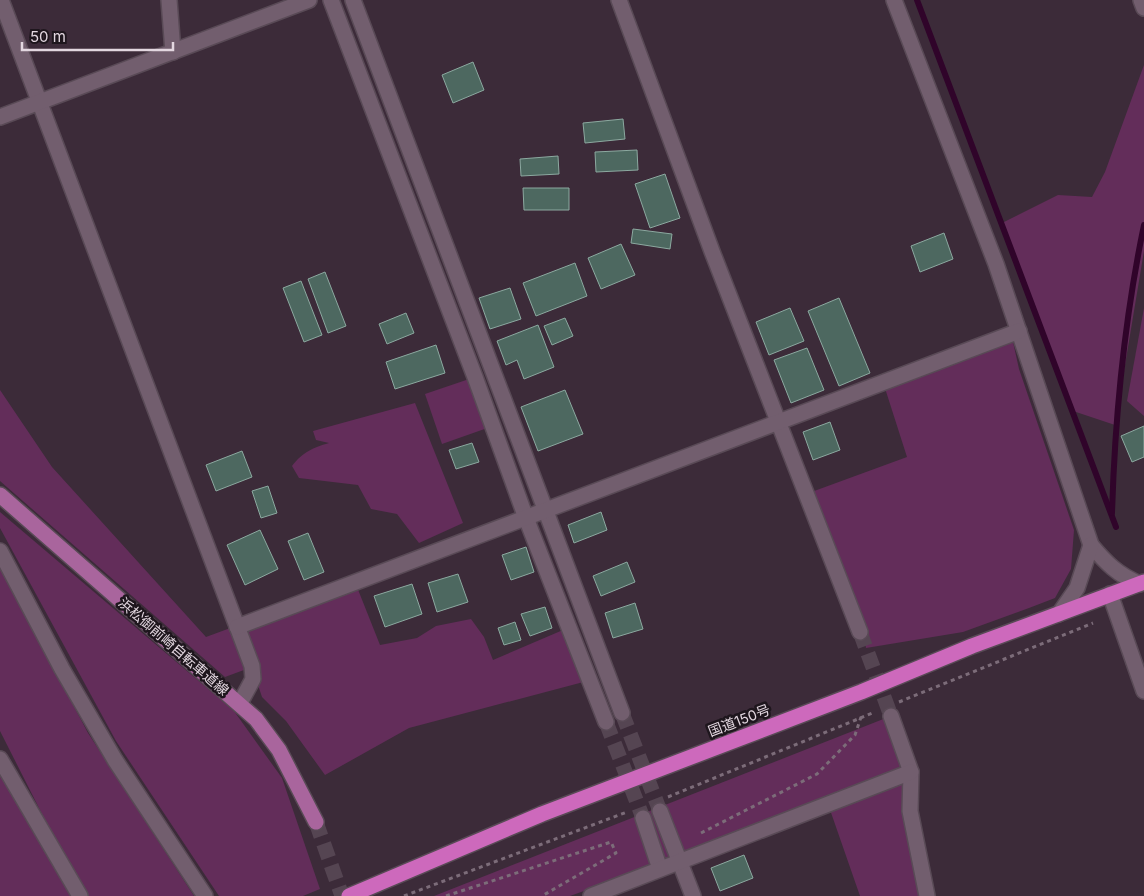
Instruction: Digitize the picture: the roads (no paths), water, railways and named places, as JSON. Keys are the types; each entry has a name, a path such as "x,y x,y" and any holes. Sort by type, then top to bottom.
{"highway":[{"name":"国道150号","path":"349,896 542,814 1142,583"}],"main road":[{"name":"浜松御前崎自転車道線","path":"0,495 240,703 256,719 278,750 316,822"}],"street":[{"path":"2,0 252,666 253,679 240,703"},
{"path":"169,0 173,52"},
{"path":"0,117 309,0"},
{"path":"331,0 475,377 526,518 606,722"},
{"path":"353,0 622,713"},
{"path":"619,0 713,254 860,632"},
{"path":"894,0 996,264 1091,545 1106,563 1122,577 1142,583"},
{"path":"1141,0 1144,8"},
{"path":"238,627 1019,331"},
{"path":"1059,614 1077,588 1091,545"},
{"path":"0,551 62,670 115,760 205,896"},
{"path":"1110,594 1144,691"},
{"path":"889,709 911,772 910,811 927,896"},
{"path":"0,759 80,896"},
{"path":"591,896 911,772"},
{"path":"660,805 693,896"},
{"path":"638,814 660,869"}],"waterway":[{"path":"917,0 1116,527"},
{"path":"1112,513 1118,404 1131,297 1144,225"}],"tunnel":[{"path":"860,632 891,716"},
{"path":"622,713 660,811"},
{"path":"606,722 643,818"},
{"path":"316,822 342,896"}]}
